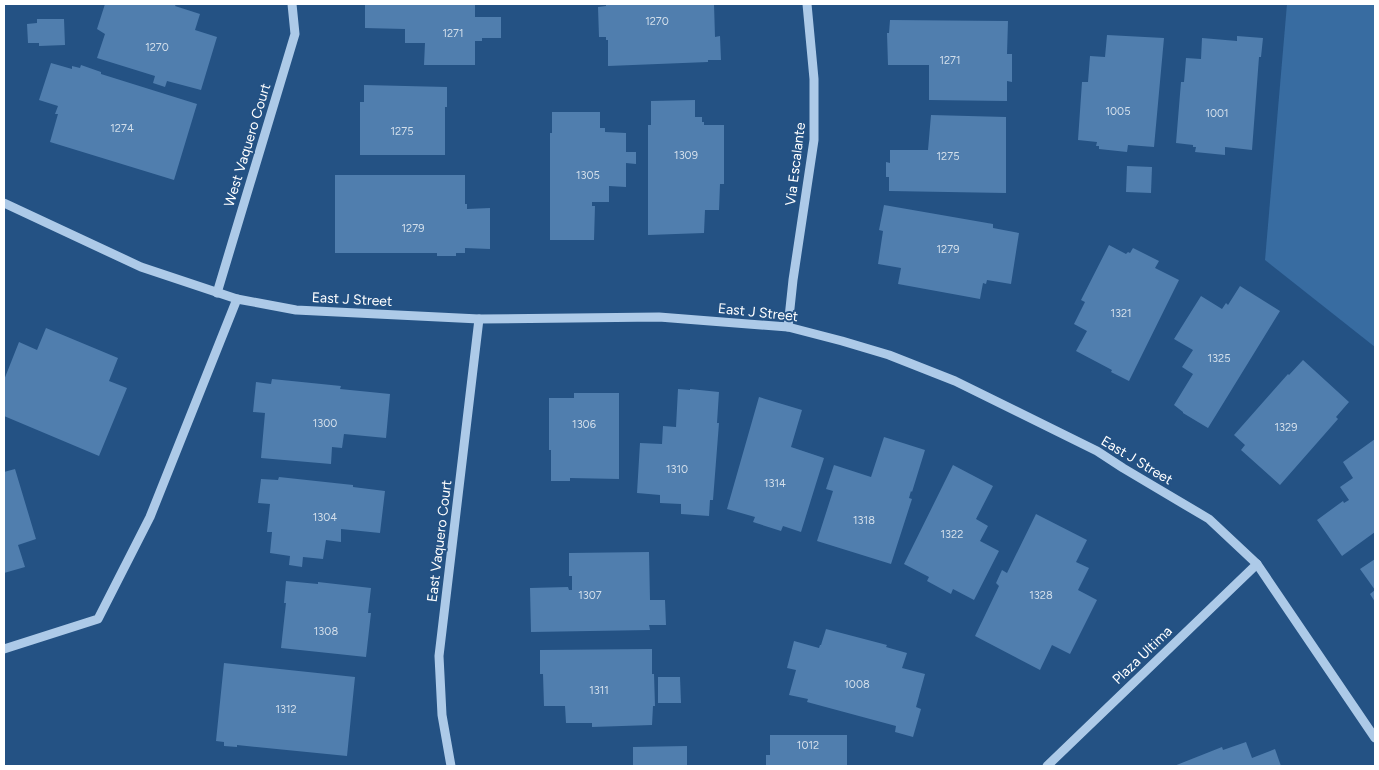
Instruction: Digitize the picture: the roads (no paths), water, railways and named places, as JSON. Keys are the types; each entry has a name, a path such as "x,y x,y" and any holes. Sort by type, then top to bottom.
{"street":[{"name":"West Vaquero Court","path":"217,293 295,34 292,4"},
{"name":"Via Escalante","path":"788,327 793,280 814,140 814,79 807,4"},
{"name":"East J Street","path":"4,202 141,267 237,299 296,310 479,319 659,317 788,327 889,355 955,380 1097,451 1122,468 1210,519 1257,564 1375,738"},
{"path":"4,648 98,619 150,517 237,299"},
{"name":"East Vaquero Court","path":"451,766 442,715 439,656 479,319"},
{"name":"Plaza Ultima","path":"1047,766 1257,564"}]}
